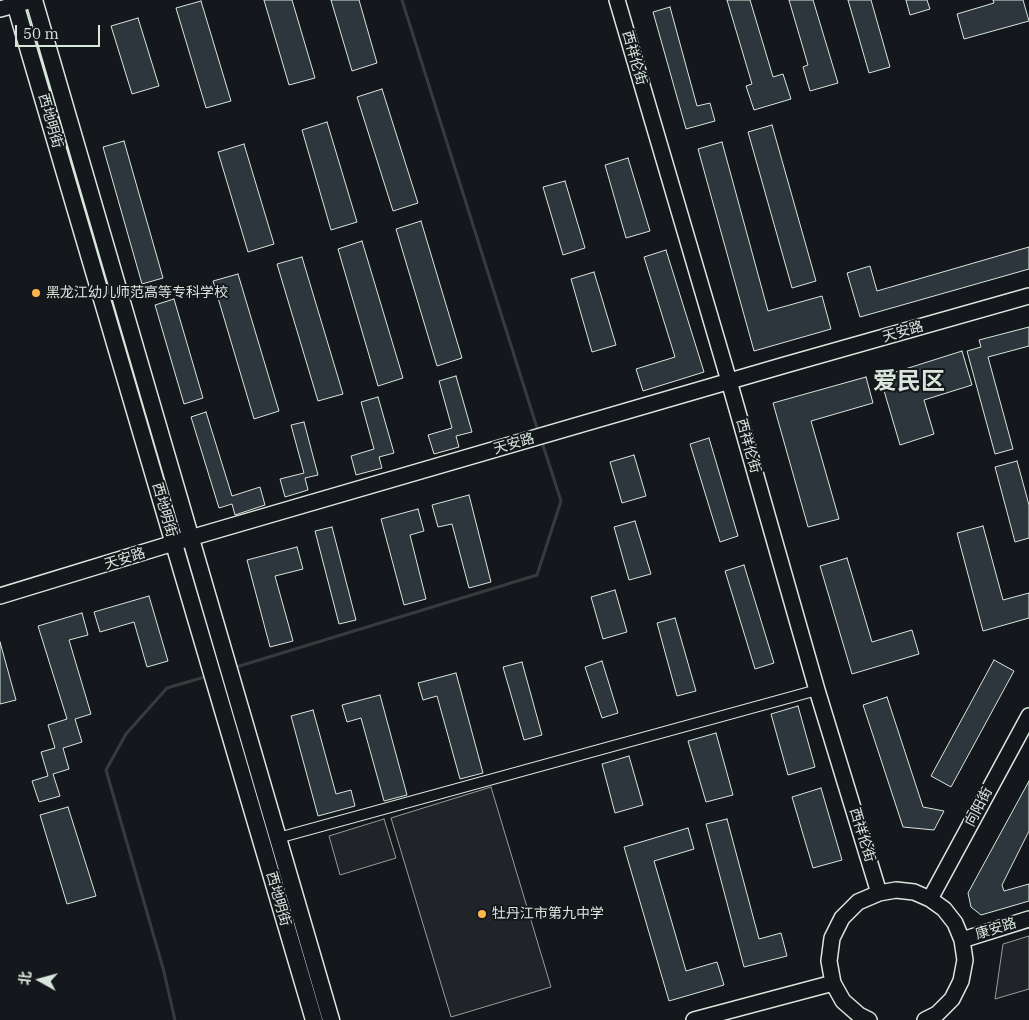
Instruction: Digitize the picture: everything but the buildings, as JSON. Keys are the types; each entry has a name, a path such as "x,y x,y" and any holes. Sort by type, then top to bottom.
{"main road":[{"name":"西地明街","path":"33,0 331,1020"},
{"name":"西地明街","path":"10,5 174,544 314,1020"}],"street":[{"path":"10,5 33,0"},
{"name":"西祥伦街","path":"617,0 729,381 817,690 879,892"},
{"name":"天安路","path":"0,596 190,538 1029,296"},
{"path":"278,838 817,690"},
{"name":"向阳街","path":"930,899 1029,716"},
{"path":"868,1020 859,1015 844,1001 833,983 829,961 832,938 842,918 858,902 879,892 896,890 914,892 930,899 944,909 955,923 962,940 965,960 961,981 952,999 937,1014 925,1020"},
{"name":"康安路","path":"962,940 1029,919"},
{"path":"694,1020 833,983"}],"shaded area":[{"path":"491,787 551,987 451,1017 391,818"},
{"path":"384,819 396,858 340,875 329,836"},
{"path":"1029,936 1029,989 995,999 1003,944"}],"waterway":[{"path":"402,0 538,431"},
{"path":"233,668 537,575 561,501 541,439"},
{"path":"175,1020 163,968 106,770 126,734 167,688 208,676"}],"place":[{"name":"黑龙江幼儿师范高等专科学校","path":"36,293"},
{"name":"牡丹江市第九中学","path":"482,914"}],"district":[{"name":"爱民区","path":"909,382"}]}
